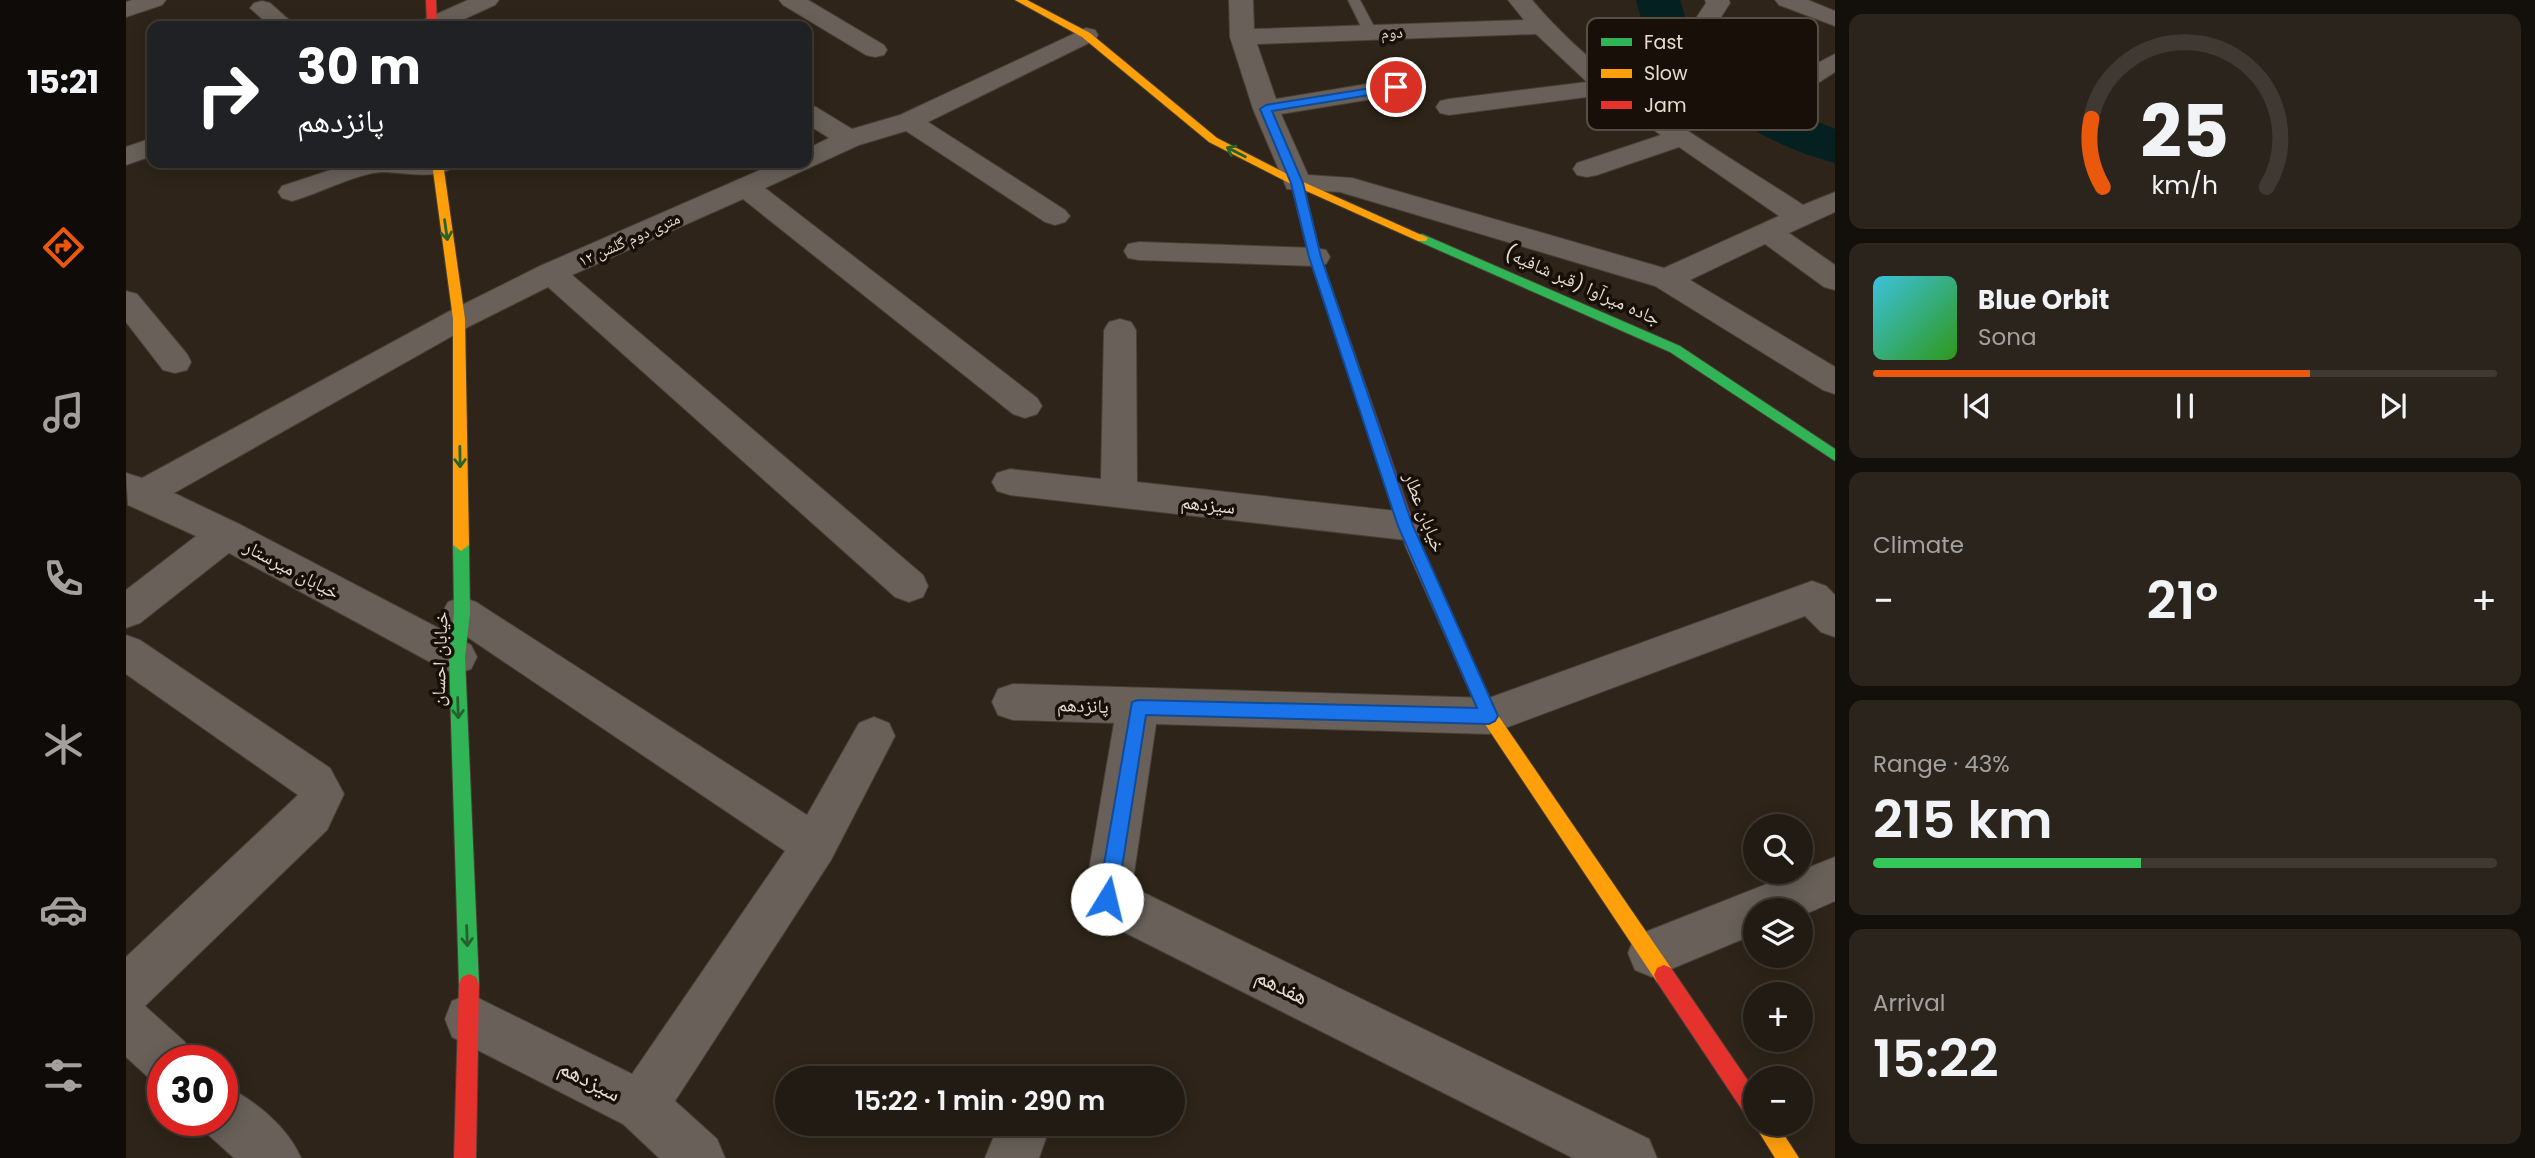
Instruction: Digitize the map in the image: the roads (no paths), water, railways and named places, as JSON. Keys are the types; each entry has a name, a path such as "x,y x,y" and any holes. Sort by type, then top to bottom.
{"street":[{"path":"126,10 154,0"},
{"path":"431,0 432,21"},
{"path":"443,21 487,0"},
{"path":"791,0 875,50"},
{"path":"1241,0 1242,37 1266,109 1297,183"},
{"path":"1520,0 1542,27 1587,69"},
{"path":"1708,18 1718,3 1717,0"},
{"path":"1787,0 1835,19"},
{"path":"1030,2 1086,35 1213,140 1297,183 1342,184 1666,279 1835,382"},
{"path":"261,8 278,21"},
{"name":"دوم","path":"1242,37 1542,27"},
{"path":"812,157 849,139 909,121 1086,35"},
{"path":"1266,109 1396,87"},
{"path":"1449,107 1587,90"},
{"path":"812,116 849,139"},
{"path":"909,121 1055,216"},
{"path":"1672,130 1801,217"},
{"path":"1587,169 1682,137"},
{"path":"292,192 364,168"},
{"name":"خیابان احسان","path":"440,168 459,318 462,613 457,657 470,1019 465,1158"},
{"name":"۱۲ متری دوم گلشن","path":"134,490 459,318 551,273 789,168"},
{"name":"خیابان عطار","path":"1297,183 1315,257 1405,526 1489,716 1743,1091"},
{"name":"جاده میرآوا (قبر شافیه)","path":"1297,183 1675,349 1835,456"},
{"path":"747,188 1025,406"},
{"path":"1666,279 1835,201"},
{"path":"1769,233 1835,280"},
{"path":"1139,251 1315,257"},
{"path":"551,273 909,586"},
{"path":"126,301 175,362"},
{"path":"1119,494 1120,330"},
{"name":"سیزدهم","path":"1010,482 1405,526"},
{"name":"خیابان میرستار","path":"134,490 226,534 457,657"},
{"path":"126,612 226,534"},
{"path":"1489,716 1812,597 1835,621"},
{"path":"462,613 815,845"},
{"path":"126,652 315,782 322,794 311,815 126,990"},
{"name":"پانزدهم","path":"1013,702 1138,708 1489,716"},
{"name":"هفدهم","path":"1138,708 1107,899 1630,1158"},
{"path":"641,1106 815,845 874,736"},
{"path":"1789,898 1835,879"},
{"path":"1652,953 1743,917"},
{"name":"سیزدهم","path":"470,1019 641,1106 698,1158"},
{"path":"126,1023 150,1045"},
{"path":"238,1125 274,1158"},
{"path":"1012,1158 1020,1136"},
{"path":"1773,1136 1788,1158"}],"lane":[{"path":"1354,0 1370,32"}],"waterway":[{"path":"1658,0 1663,18"},
{"path":"1794,130 1835,148"}]}
